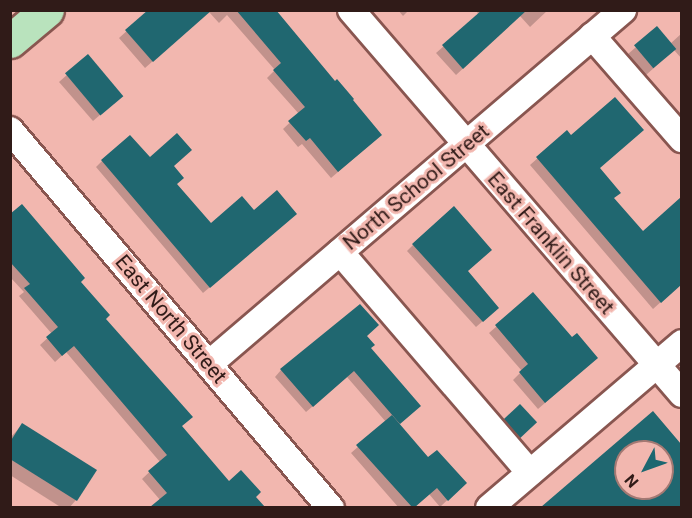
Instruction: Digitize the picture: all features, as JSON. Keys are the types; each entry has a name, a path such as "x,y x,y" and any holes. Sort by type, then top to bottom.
{"main road":[{"path":"10,41 47,10"}],"street":[{"name":"East Franklin Street","path":"351,10 681,394"},
{"name":"North School Street","path":"209,364 623,10"},
{"path":"592,36 681,139"},
{"name":"East North Street","path":"10,130 331,507"},
{"path":"340,252 530,473"},
{"path":"489,507 681,344"}],"building":[{"path":"148,10 212,10 153,62 125,30"},
{"path":"236,10 276,10 335,81 337,79 354,99 382,135 338,172 310,138 306,141 288,121 305,107 273,70 281,63"},
{"path":"482,10 527,10 463,69 442,45"},
{"path":"657,26 676,49 653,68 634,45"},
{"path":"88,54 123,96 100,115 65,73"},
{"path":"615,97 644,130 600,168 621,193 614,198 643,231 681,197 681,285 661,303 536,157 567,130 571,135"},
{"path":"177,133 192,150 174,166 184,178 177,184 211,223 242,196 254,210 277,190 297,214 210,288 101,160 130,135 150,157"},
{"path":"22,204 85,278 81,282 110,315 106,319 193,417 182,426 229,481 241,470 261,492 256,497 265,507 150,507 167,493 148,471 167,455 74,346 62,356 46,337 58,327 24,288 30,284 10,262 10,214"},
{"path":"454,206 492,250 468,271 499,308 483,322 412,244"},
{"path":"533,292 572,337 577,333 598,358 545,403 519,372 528,364 495,325"},
{"path":"360,304 379,325 367,336 375,345 371,348 421,406 400,424 354,371 313,407 280,369"},
{"path":"520,404 537,422 520,438 503,420"},
{"path":"653,411 681,444 681,507 541,507 614,444 614,500 674,500 674,440 619,440"},
{"path":"392,415 428,457 437,450 467,483 448,501 437,488 415,507 412,507 356,445"},
{"path":"22,423 97,470 77,501 10,459 10,442"}]}
